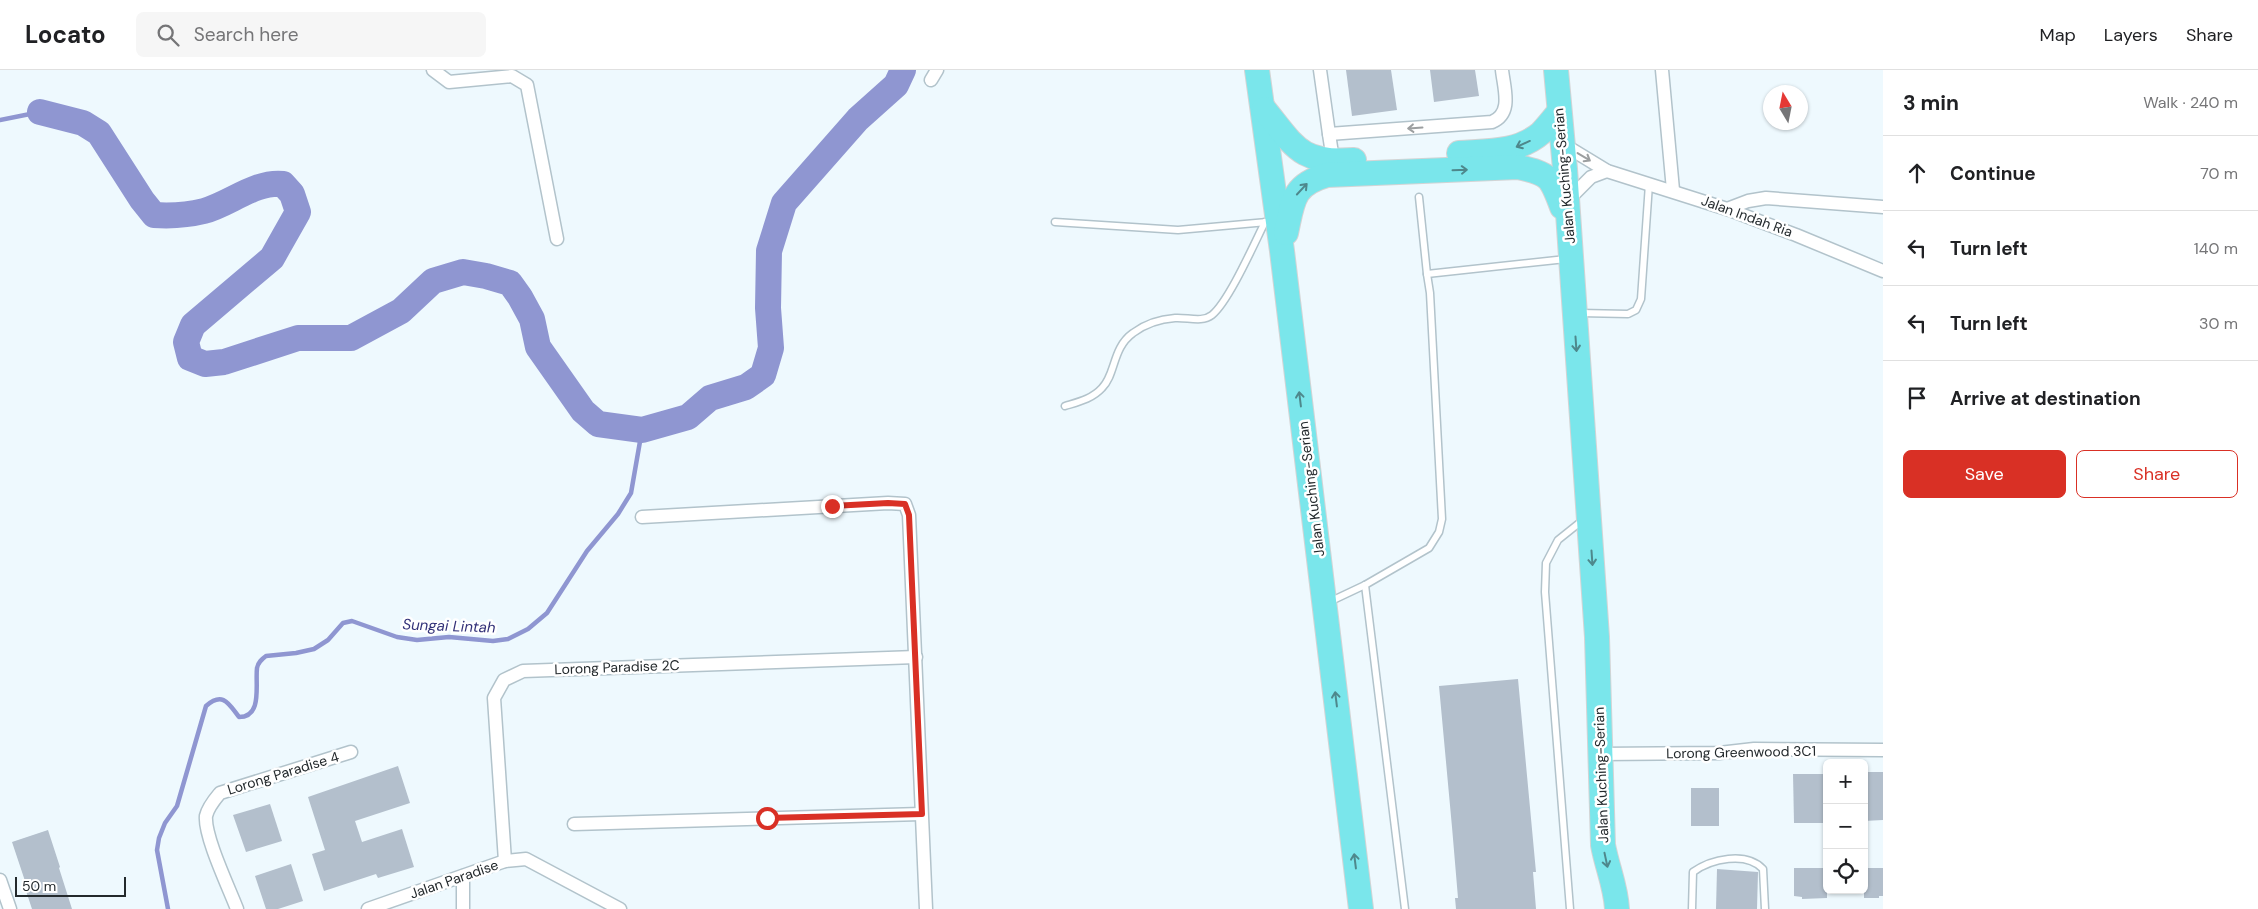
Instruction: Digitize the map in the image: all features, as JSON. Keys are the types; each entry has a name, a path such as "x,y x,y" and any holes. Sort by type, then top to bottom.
{"highway":[{"name":"Jalan Kuching-Serian","path":"1257,70 1263,109 1272,222 1282,251 1361,909"},
{"name":"Jalan Kuching-Serian","path":"1556,70 1568,214 1597,637 1603,846 1606,865 1614,886 1617,909"},
{"path":"1263,109 1291,143 1305,156 1333,160 1492,152 1522,146 1541,133 1558,112"},
{"path":"1282,251 1293,201 1301,187 1314,179 1327,175 1518,167 1541,172 1553,183 1568,214"}],"street":[{"path":"433,70 448,82 512,76 527,85 557,239"},
{"path":"1320,70 1333,160"},
{"path":"1329,134 1492,122 1501,118 1504,114 1506,101 1502,70"},
{"path":"1662,70 1673,190"},
{"name":"Jalan Indah Ria","path":"1562,143 1607,171 1673,190 1727,209 1883,271"},
{"path":"1568,214 1591,177 1607,171"},
{"path":"1727,209 1748,201 1766,198 1883,207"},
{"path":"642,516 888,503 905,504 909,515 926,909"},
{"name":"Lorong Paradise 2C","path":"505,861 494,698 504,680 523,670 916,657"},
{"name":"Lorong Greenwood 3C1","path":"1599,754 1719,752 1754,749 1883,750"},
{"name":"Lorong Paradise 4","path":"237,909 207,832 206,815 213,802 220,793 351,752"},
{"path":"574,824 922,814"},
{"name":"Jalan Paradise","path":"368,909 505,861 526,859 620,909"},
{"path":"463,876 463,909"},
{"path":"0,880 10,909"}],"lane":[{"path":"1574,313 1628,314 1636,310 1641,299 1649,184"},
{"path":"1324,605 1365,585 1429,548 1439,532 1442,519 1430,292 1419,197"},
{"path":"1055,222 1178,230 1272,222"},
{"path":"1065,406 1087,400 1103,388 1123,341 1133,332 1160,320 1177,317 1204,319 1212,315 1230,290 1272,222"},
{"path":"1427,274 1570,258"},
{"path":"1570,909 1545,592 1546,563 1558,540 1588,516"},
{"path":"1365,585 1405,909"},
{"path":"1692,909 1693,872 1705,864 1740,858 1756,861 1763,869 1765,909"}],"building":[{"path":"1346,70 1391,70 1397,110 1352,116"},
{"path":"1430,70 1475,70 1479,96 1434,102"},
{"path":"1518,679 1536,872 1533,872 1536,909 1456,909 1455,898 1458,898 1439,686"},
{"path":"398,766 410,803 355,821 362,842 402,829 414,867 378,878 376,874 324,891 312,854 325,850 308,797"},
{"path":"1868,772 1883,772 1883,820 1868,821"},
{"path":"1793,774 1823,774 1823,823 1794,823"},
{"path":"1691,788 1719,788 1719,826 1691,826"},
{"path":"270,804 282,841 246,852 233,815"},
{"path":"48,830 72,909 32,909 26,891 28,890 12,842"},
{"path":"291,864 303,901 278,909 266,909 255,876"},
{"path":"1794,868 1823,868 1823,894 1827,894 1827,898 1802,899 1802,897 1794,896"},
{"path":"1868,868 1883,868 1883,896 1879,896 1879,898 1864,898 1864,894 1868,894"},
{"path":"1717,869 1758,872 1757,909 1716,909"}],"waterway":[{"path":"40,112 83,123 99,133 142,200 154,215 179,215 204,211 253,189 273,184 283,184 292,194 298,212 272,258 193,325 186,342 190,358 205,364 224,362 298,338 351,338 401,311 433,281 463,272 510,283 532,319 538,347 583,411 598,424 642,430 688,417 710,398 746,387 763,375 771,348 768,308 769,251 784,203 858,119 896,85 903,70"},
{"path":"0,120 40,112"},
{"name":"Sungai Lintah","path":"168,909 157,850 159,838 165,823 177,806 206,706 221,699 229,704 239,717 247,716 255,706 258,664 266,656 314,649 328,640 343,623 352,621 397,637 417,640 449,637 493,641 508,639 528,629 547,613 587,551 618,514 631,493 642,430"}],"route":[{"path":"767,818 922,814 909,515 905,504 832,506"}]}
